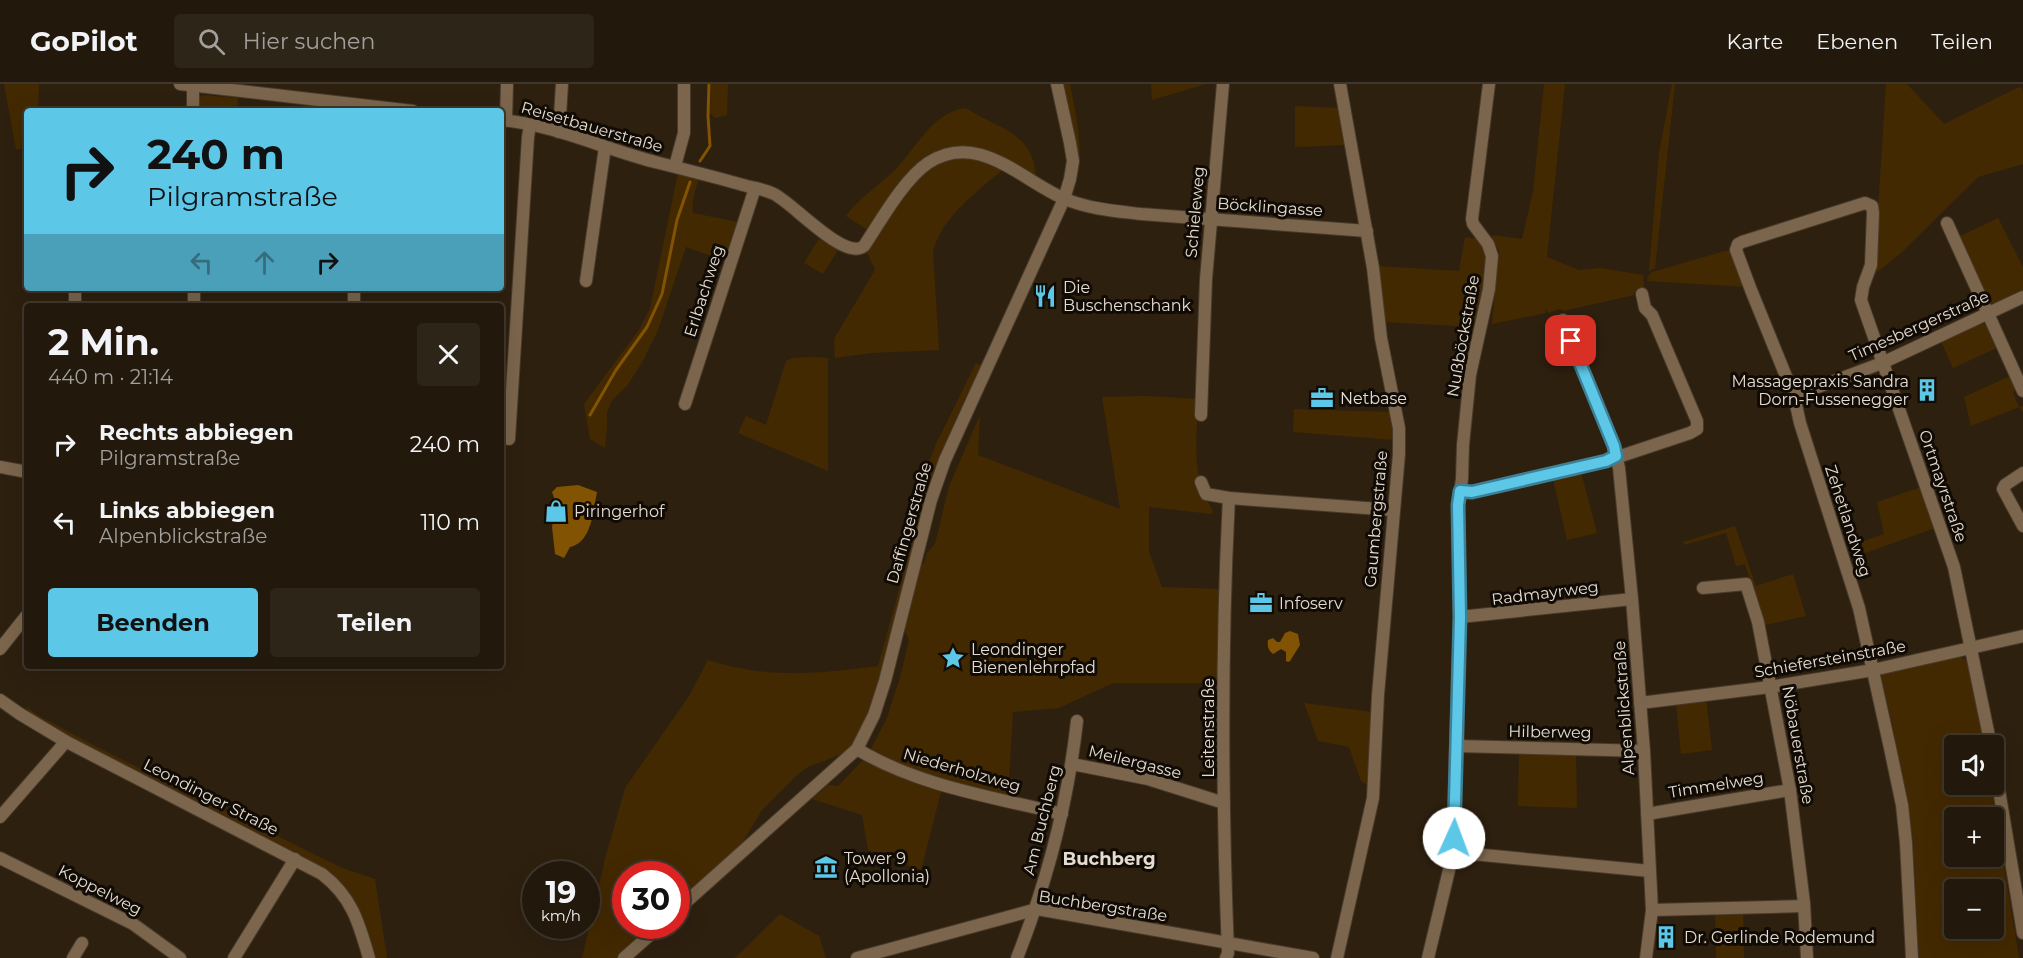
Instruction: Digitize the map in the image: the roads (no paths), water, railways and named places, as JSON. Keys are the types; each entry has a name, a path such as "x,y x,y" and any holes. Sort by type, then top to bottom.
{"street":[{"path":"504,111 507,84"},
{"path":"559,132 562,84"},
{"path":"684,84 684,132 675,166 772,193 782,198 845,247 856,250 864,246 906,185 927,163 944,156 967,153 991,158 1064,199"},
{"name":"Daffingerstraße","path":"690,898 857,749 874,715 885,681 931,500 945,460 1064,199 1070,179 1072,151 1057,84"},
{"name":"Schieleweg","path":"1201,415 1206,279 1223,84"},
{"name":"Gaumbergstraße","path":"1337,958 1373,798 1378,695 1399,454 1399,428 1380,338 1374,268 1340,84"},
{"name":"Nußböckstraße","path":"1428,958 1452,852 1460,617 1458,505 1470,375 1489,289 1492,256 1488,244 1472,219 1489,84"},
{"path":"192,108 186,85 355,108"},
{"name":"Reisetbauerstraße","path":"504,120 559,132 675,166"},
{"path":"509,439 530,125"},
{"path":"586,281 605,147"},
{"name":"Erlbachweg","path":"685,404 755,188"},
{"name":"Böcklingasse","path":"1064,199 1086,206 1118,211 1367,231"},
{"name":"Zehetlandweg","path":"1872,206 1865,203 1742,242 1736,247 1750,290 1794,396 1798,417 1859,608 1902,805 1912,958"},
{"name":"Ortmayrstraße","path":"1872,206 1871,265 1861,300 1954,567 1989,735"},
{"path":"1947,223 2023,391"},
{"path":"1460,491 1472,492 1606,461 1697,429 1697,421 1652,315 1645,308 1642,294"},
{"name":"Timesbergerstraße","path":"1794,396 1882,363 2023,297"},
{"name":"Alpenblickstraße","path":"1563,320 1616,456 1632,599 1644,751 1652,910 1646,958"},
{"path":"0,467 24,471"},
{"path":"2023,473 2010,481 2003,489 2023,526"},
{"path":"1202,482 1206,494 1229,498 1393,510"},
{"name":"Leitenstraße","path":"1226,958 1225,584 1229,498"},
{"name":"Nöbauerstraße","path":"1703,588 1742,583 1748,587 1758,622 1797,838 1804,906 1806,958"},
{"name":"Radmayrweg","path":"1460,617 1632,599"},
{"path":"0,649 24,619"},
{"name":"Schiefersteinstraße","path":"1640,703 1770,687 1873,670 2023,636"},
{"name":"Leondinger Straße","path":"0,700 65,741 322,874 344,895 352,908 369,958"},
{"name":"Am Buchberg","path":"1017,958 1036,909 1062,814 1072,764 1077,721"},
{"path":"0,817 65,741"},
{"name":"Hilberweg","path":"1456,746 1644,751"},
{"name":"Niederholzweg","path":"857,749 921,778 1062,814"},
{"name":"Meilergasse","path":"1072,764 1148,779 1224,803"},
{"name":"Timmelweg","path":"1647,814 1790,790"},
{"path":"2000,795 2023,933"},
{"path":"1452,852 1650,871"},
{"name":"Koppelweg","path":"0,858 133,924 180,958"},
{"path":"234,958 296,859"},
{"path":"1652,910 1804,906"},
{"name":"Buchbergstraße","path":"857,958 1036,909 1313,958"},
{"path":"624,958 645,939"},
{"path":"73,958 82,944"}],"waterway":[{"path":"700,161 710,146 709,84"},
{"path":"590,415 616,370 647,327 662,294 677,220 690,182"}],"place":[{"name":"Die Buschenschank","path":"1045,296"},
{"name":"Massagepraxis Sandra Dorn-Fussenegger","path":"1927,390"},
{"name":"Netbase","path":"1322,398"},
{"name":"Piringerhof","path":"556,511"},
{"name":"Infoserv","path":"1261,603"},
{"name":"Leondinger Bienenlehrpfad","path":"953,658"},
{"name":"Tower 9 (Apollonia)","path":"826,867"},
{"name":"Dr. Gerlinde Rodemund","path":"1666,937"}],"district":[{"name":"Buchberg","path":"1109,859"}]}
